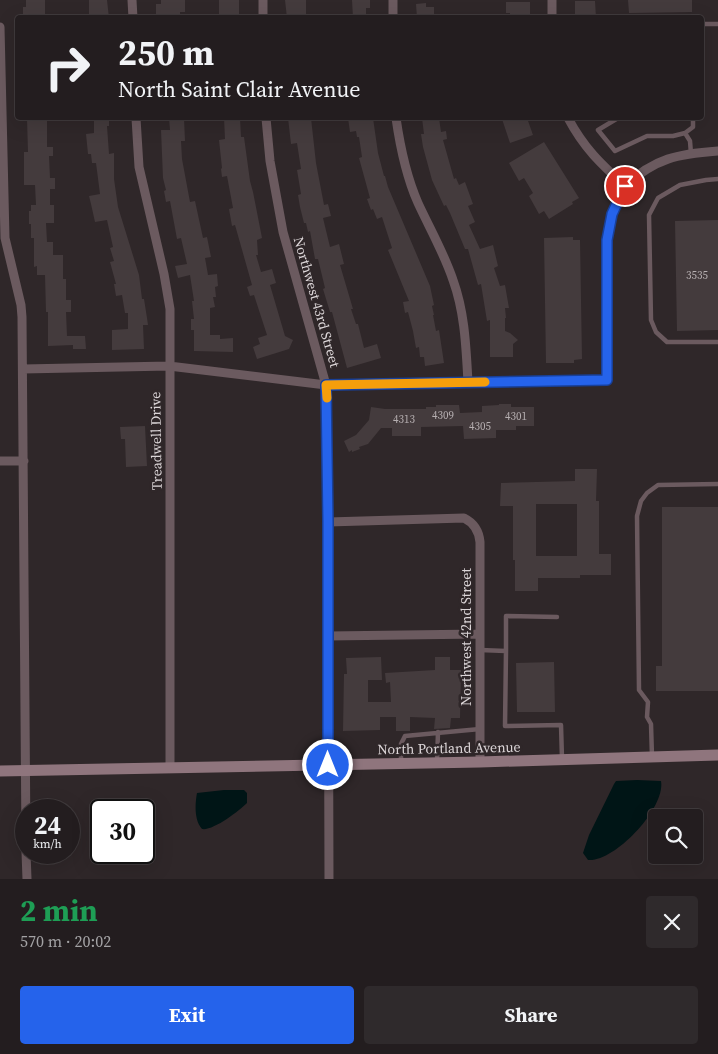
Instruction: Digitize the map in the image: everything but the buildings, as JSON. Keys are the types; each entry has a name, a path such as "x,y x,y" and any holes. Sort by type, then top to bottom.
{"main road":[{"name":"North Portland Avenue","path":"0,771 401,764 718,755"}],"street":[{"path":"132,0 132,15"},
{"path":"263,0 263,15"},
{"path":"393,0 393,15"},
{"path":"552,0 552,15"},
{"path":"0,27 2,238 21,305 24,461 25,799"},
{"name":"Treadwell Drive","path":"136,120 139,167 164,274 170,309 170,768"},
{"name":"Northwest 43rd Street","path":"266,120 270,161 283,232 326,385 328,765"},
{"path":"396,120 400,142 417,201 446,259 454,281 466,340 468,382"},
{"path":"569,120 579,138 595,159 625,186"},
{"path":"23,369 169,366 326,385 607,380 607,240 612,214 625,186 658,162 672,157 718,152"},
{"path":"0,461 24,461"},
{"name":"Northwest 42nd Street","path":"328,522 464,518 471,522 480,535 480,762"},
{"path":"328,636 480,634"},
{"path":"328,765 329,879"},
{"path":"26,864 27,879"}],"lane":[{"path":"704,24 718,24"},
{"path":"615,120 598,130 615,151 647,136 673,136 685,133 693,127 693,120"},
{"path":"685,133 690,141 692,154"},
{"path":"718,179 680,185 658,198 649,215 651,320 656,332 666,342 718,342"},
{"path":"652,757 648,702 639,690 637,516 647,493 658,485 718,484"},
{"path":"557,617 506,616 505,726 561,724 562,760"},
{"path":"480,650 506,651"},
{"path":"401,764 401,744 405,736 480,730"},
{"path":"437,763 438,732"}],"shaded area":[{"path":"616,781 661,781 660,792 653,809 648,809 647,819 636,832 611,853 599,859 588,860 583,853 589,835"},
{"path":"244,790 247,793 247,803 219,824 202,829 196,817 197,793"}],"slow traffic":[{"path":"327,398 326,385 485,382"}],"route":[{"path":"328,765 328,413 326,385 607,380 607,240 612,214 625,186"}]}
